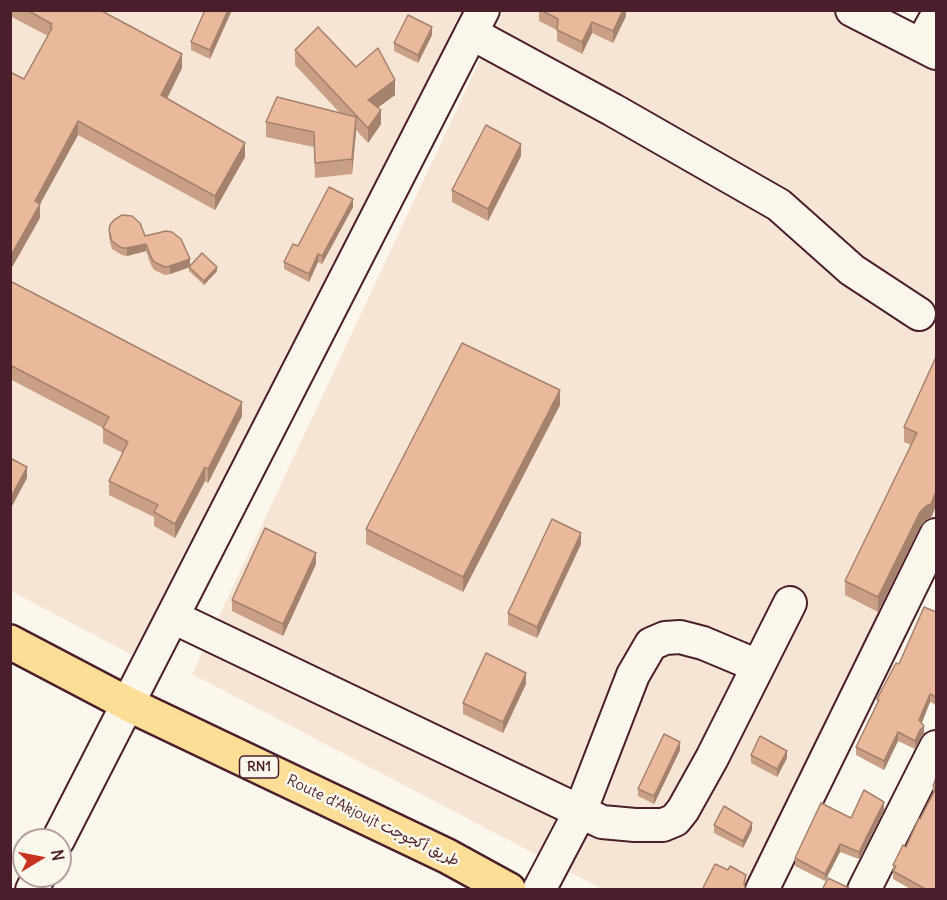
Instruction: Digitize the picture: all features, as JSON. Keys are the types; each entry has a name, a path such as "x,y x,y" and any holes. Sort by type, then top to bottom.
{"highway":[{"name":"Route d'Akjoujt طريق أكجوجت","path":"10,642 128,704 447,856 509,890"}],"street":[{"path":"852,10 929,49 936,18"},
{"path":"64,828 477,22 614,110 779,205 852,270 919,314"},
{"path":"762,890 936,536"},
{"path":"173,617 602,822 663,825 675,820 683,810 712,758 790,603"},
{"path":"539,890 580,812 633,675 651,644 665,638 680,637 703,643 758,666"},
{"path":"864,890 936,747"}],"shaded area":[{"path":"10,11 463,11 132,655 11,591"},
{"path":"503,11 830,11 936,63 936,519 755,889 602,889 192,674"}],"building":[{"path":"27,10 100,10 182,54 161,95 245,143 215,196 78,121 35,201 40,204 10,257 10,72 24,79 52,28 50,27 52,24"},
{"path":"205,10 228,10 210,50 191,42"},
{"path":"541,10 623,10 613,31 592,22 582,42 557,30 558,19"},
{"path":"408,15 432,27 418,55 394,43"},
{"path":"318,27 356,67 378,48 395,80 368,100 381,110 368,128 295,50"},
{"path":"277,97 356,117 352,159 315,163 314,132 266,122"},
{"path":"486,125 521,144 488,209 452,190"},
{"path":"329,187 353,199 322,256 318,254 309,274 284,262 293,244 298,246"},
{"path":"122,215 132,216 140,223 145,236 166,231 172,232 181,239 190,259 165,267 154,262 146,244 127,248 117,245 112,241 109,230 114,220"},
{"path":"202,253 217,267 204,281 189,267"},
{"path":"10,281 242,402 208,469 205,467 175,524 154,512 158,505 109,481 128,442 103,428 109,417 10,365"},
{"path":"462,343 560,390 463,577 366,529"},
{"path":"936,357 936,491 931,504 920,512 878,597 845,581 917,433 904,427"},
{"path":"10,458 27,467 10,499"},
{"path":"552,519 581,533 537,627 508,613"},
{"path":"265,528 316,553 283,624 232,600"},
{"path":"924,607 936,612 936,697 930,694 919,720 924,726 915,741 898,732 884,761 856,747 879,700 877,699 896,663 899,664"},
{"path":"486,653 526,673 503,722 463,703"},
{"path":"664,734 680,742 654,796 638,789"},
{"path":"760,736 787,751 777,769 751,755"},
{"path":"936,788 936,890 927,890 893,871 896,866 893,865 903,845 906,847"},
{"path":"864,790 884,802 859,852 840,844 825,874 795,858 821,803 851,818"},
{"path":"724,806 752,823 743,841 714,825"},
{"path":"715,864 728,870 730,866 746,875 744,890 702,890"},
{"path":"828,878 849,888 850,890 822,890"}]}
